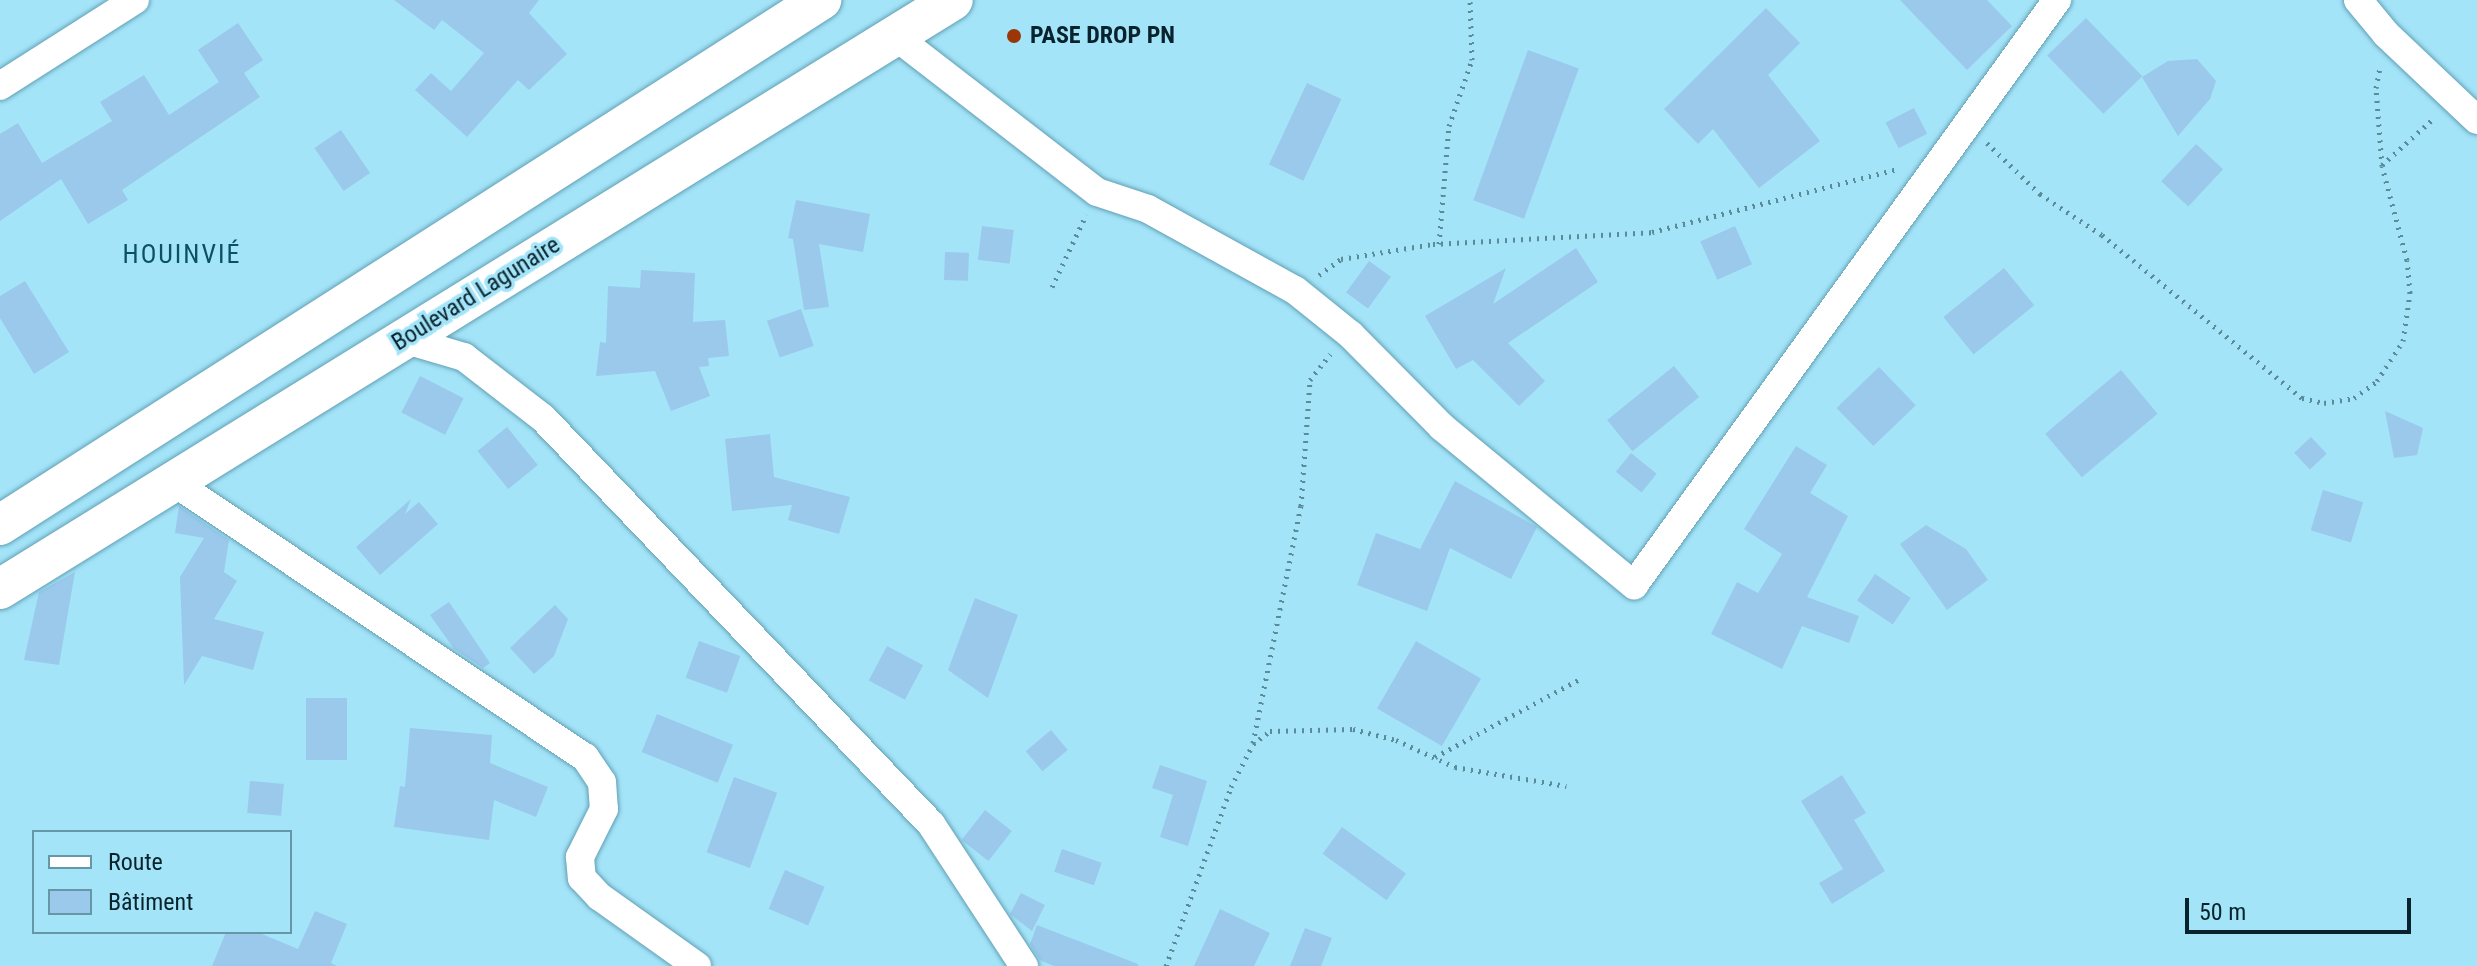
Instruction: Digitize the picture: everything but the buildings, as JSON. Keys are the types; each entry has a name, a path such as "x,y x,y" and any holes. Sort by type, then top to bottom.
{"main road":[{"path":"0,525 821,0"},
{"name":"Boulevard Lagunaire","path":"0,589 953,0"}],"street":[{"path":"0,86 135,0"},
{"path":"895,36 1097,192 1148,209 1295,290 1351,335 1442,427 1634,585 2057,0"},
{"path":"2358,0 2386,34 2453,101 2477,120"},
{"path":"403,339 464,357 543,418 921,812 1024,966"},
{"path":"175,483 585,757 602,782 604,809 580,857 582,878 600,897 697,966"}],"path":[{"path":"1439,244 1449,126 1472,60 1470,0"},
{"path":"1968,123 2040,194 2102,235 2302,398 2324,403 2354,398 2377,381 2403,341 2410,293 2407,260 2382,166 2376,88 2386,34"},
{"path":"2382,166 2453,101"},
{"path":"1295,290 1341,259 1439,244 1652,232 1864,181 1945,156"},
{"path":"1052,287 1097,192"},
{"path":"1166,966 1231,787 1253,744 1301,506 1310,380 1318,365 1351,335"},
{"path":"1434,758 1582,678"},
{"path":"1253,744 1270,731 1353,729 1396,740 1455,767 1566,786"}],"place":[{"name":"PASE DROP PN","path":"1014,36"}],"district":[{"name":"HOUINVIÉ","path":"182,255"}]}
